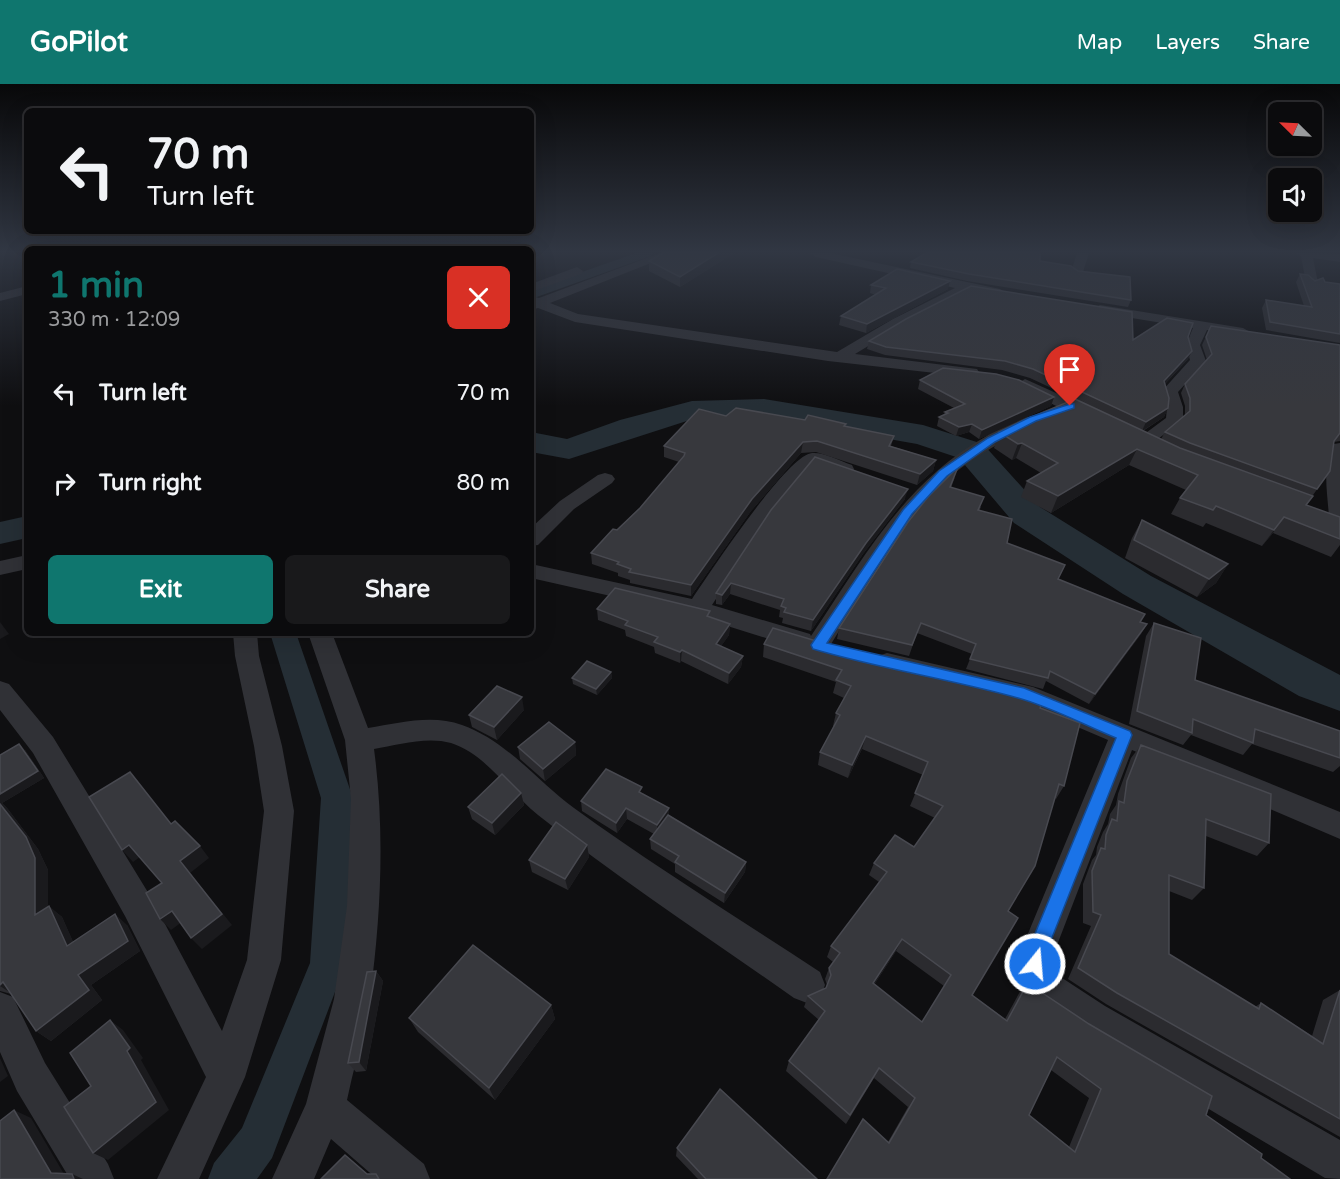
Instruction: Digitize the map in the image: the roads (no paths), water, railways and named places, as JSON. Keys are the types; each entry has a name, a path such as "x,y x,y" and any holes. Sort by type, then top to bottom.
{"street":[{"path":"543,304 575,318 840,357 986,373"},
{"path":"840,357 898,322 933,304"},
{"path":"1090,307 1253,333"},
{"path":"1144,441 1174,420 1175,406 1170,391 1198,361 1193,345 1202,325"},
{"path":"1009,378 1088,414"},
{"path":"842,652 878,553 907,512 943,473 980,447 1044,415 1070,406"},
{"path":"1125,432 1161,450"},
{"path":"1318,510 1340,518 1336,470 1340,448"},
{"path":"697,609 760,516 809,458 868,477"},
{"path":"534,537 567,505 605,479"},
{"path":"900,488 922,496"},
{"path":"0,568 24,563"},
{"path":"534,572 697,609 842,652 1024,694 1340,826"},
{"path":"178,1179 226,1077 264,960 279,811 268,746 247,656 245,636"},
{"path":"293,1179 325,1108 352,999 363,906 366,799 359,740 321,636"},
{"path":"0,691 43,745 137,905 226,1077"},
{"path":"359,740 435,730 454,733 476,744 497,759 546,804 807,985"},
{"path":"1125,735 1036,953 1035,964 1043,986 1092,1019 1340,1163"},
{"path":"0,1010 31,1077 93,1179"},
{"path":"325,1108 409,1179"}],"waterway":[{"path":"534,443 569,449 631,427 692,410 764,408 923,435 971,451 1027,515 1137,585 1315,684 1340,693"},
{"path":"0,533 24,528"},
{"path":"230,1179 257,1143 328,963 337,798 284,636"}]}
